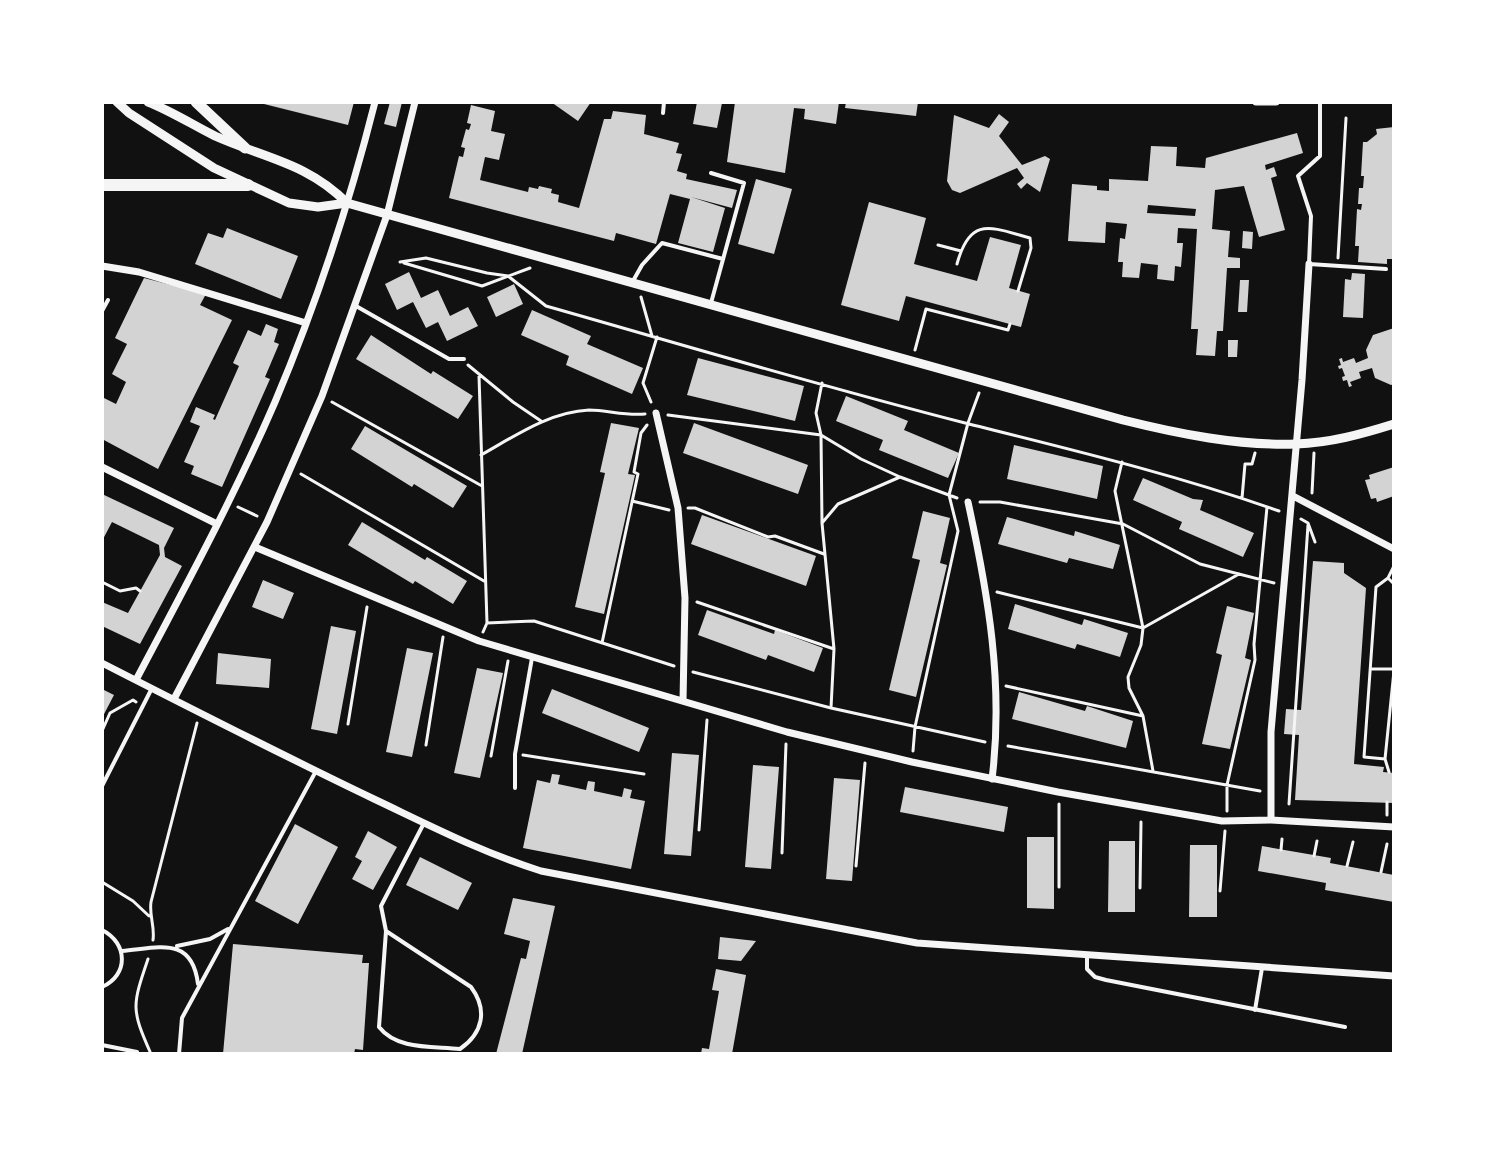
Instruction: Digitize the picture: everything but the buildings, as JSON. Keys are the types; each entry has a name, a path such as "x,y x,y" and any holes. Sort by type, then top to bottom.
{"highway":[{"path":"102,185 248,185"}],"main road":[{"path":"196,102 245,148"}],"street":[{"path":"117,102 214,168 298,206 347,203 1156,428 1257,443 1296,444 1358,435 1394,424"},
{"path":"148,102 245,148 310,172 329,184 347,203"},
{"path":"136,680 228,502 275,401 330,259 375,102"},
{"path":"174,699 255,547 322,396 387,215 415,102"},
{"path":"1256,102 1276,102"},
{"path":"1271,820 1271,732 1293,496 1309,264"},
{"path":"102,266 139,272 306,323"},
{"path":"656,413 678,508 685,598 683,701"},
{"path":"102,467 217,524"},
{"path":"1293,496 1394,549"},
{"path":"968,502 987,589 997,684 997,745 992,779"},
{"path":"255,547 479,641 787,732 992,779 1227,821 1271,820 1394,827"},
{"path":"102,663 424,823 497,857 541,871 917,943 1394,976"}],"lane":[{"path":"663,113 664,102"},
{"path":"1320,102 1320,156 1298,176 1311,216 1309,264 1386,269"},
{"path":"710,306 744,183 711,173"},
{"path":"635,284 642,265 662,243 723,259"},
{"path":"102,311 108,300"},
{"path":"356,306 449,359 464,359"},
{"path":"515,788 515,754 532,656"},
{"path":"102,786 152,688"},
{"path":"179,1054 182,1018 316,771"},
{"path":"386,931 471,987 481,1000 482,1015 480,1028 472,1041 460,1049 398,1043 386,1037 379,1027 386,931 381,906 424,823"},
{"path":"122,951 197,943 231,928"},
{"path":"102,930 114,938 122,951 123,962 112,982 102,987"},
{"path":"170,946 179,948 193,963 198,987"},
{"path":"1087,955 1087,969 1095,977 1345,1027"},
{"path":"1255,1010 1262,968"},
{"path":"102,1045 137,1052"}],"path":[{"path":"1338,266 1346,118"},
{"path":"957,264 967,237 974,230 989,226 1030,238 1031,248 1018,291"},
{"path":"938,245 961,251"},
{"path":"508,276 482,286 400,262 426,258 508,276 546,306 968,423 1185,479 1308,523 1315,542"},
{"path":"635,284 654,336 643,383 656,413"},
{"path":"911,362 926,309 1008,330 1010,324"},
{"path":"479,641 487,623 479,376 541,421"},
{"path":"912,762 915,727 958,531 949,495 968,423 983,382"},
{"path":"822,383 816,413 821,435 822,523 834,649 831,708"},
{"path":"322,396 482,486"},
{"path":"481,455 541,421 589,410 626,416 656,413 821,435 900,477 968,502 1000,502 1123,524 1200,564 1285,586"},
{"path":"602,643 638,474 634,472 641,433 656,413"},
{"path":"1289,804 1315,442"},
{"path":"1242,498 1245,464 1252,464 1257,443"},
{"path":"1122,462 1115,491 1143,628 1141,645 1128,677 1129,688 1143,716 1153,771"},
{"path":"292,469 484,581"},
{"path":"822,523 838,504 900,477"},
{"path":"632,501 666,511 695,508 768,537 775,536 824,554"},
{"path":"228,502 267,522"},
{"path":"1220,891 1227,785 1255,660 1267,507"},
{"path":"1385,759 1364,757 1376,587 1388,578 1394,566"},
{"path":"987,589 1143,628 1239,574"},
{"path":"1388,578 1394,584"},
{"path":"102,582 120,591 136,588 140,591"},
{"path":"348,724 364,612 372,597"},
{"path":"685,598 834,649"},
{"path":"487,623 534,621 685,670 831,708 997,745 1272,793"},
{"path":"426,745 441,641 449,626"},
{"path":"491,756 511,650"},
{"path":"1370,669 1394,670 1385,759 1389,772"},
{"path":"997,684 1143,716"},
{"path":"102,731 110,713 133,700 143,705"},
{"path":"699,830 708,709"},
{"path":"149,916 200,711"},
{"path":"782,853 787,732"},
{"path":"856,866 866,751"},
{"path":"515,754 644,774"},
{"path":"1058,792 1059,887"},
{"path":"1140,888 1141,822"},
{"path":"1281,850 1282,839"},
{"path":"1314,856 1317,841"},
{"path":"1347,866 1353,842"},
{"path":"1381,872 1387,844"},
{"path":"102,882 133,901 149,916 154,928 136,994 135,1018 151,1054"}]}
